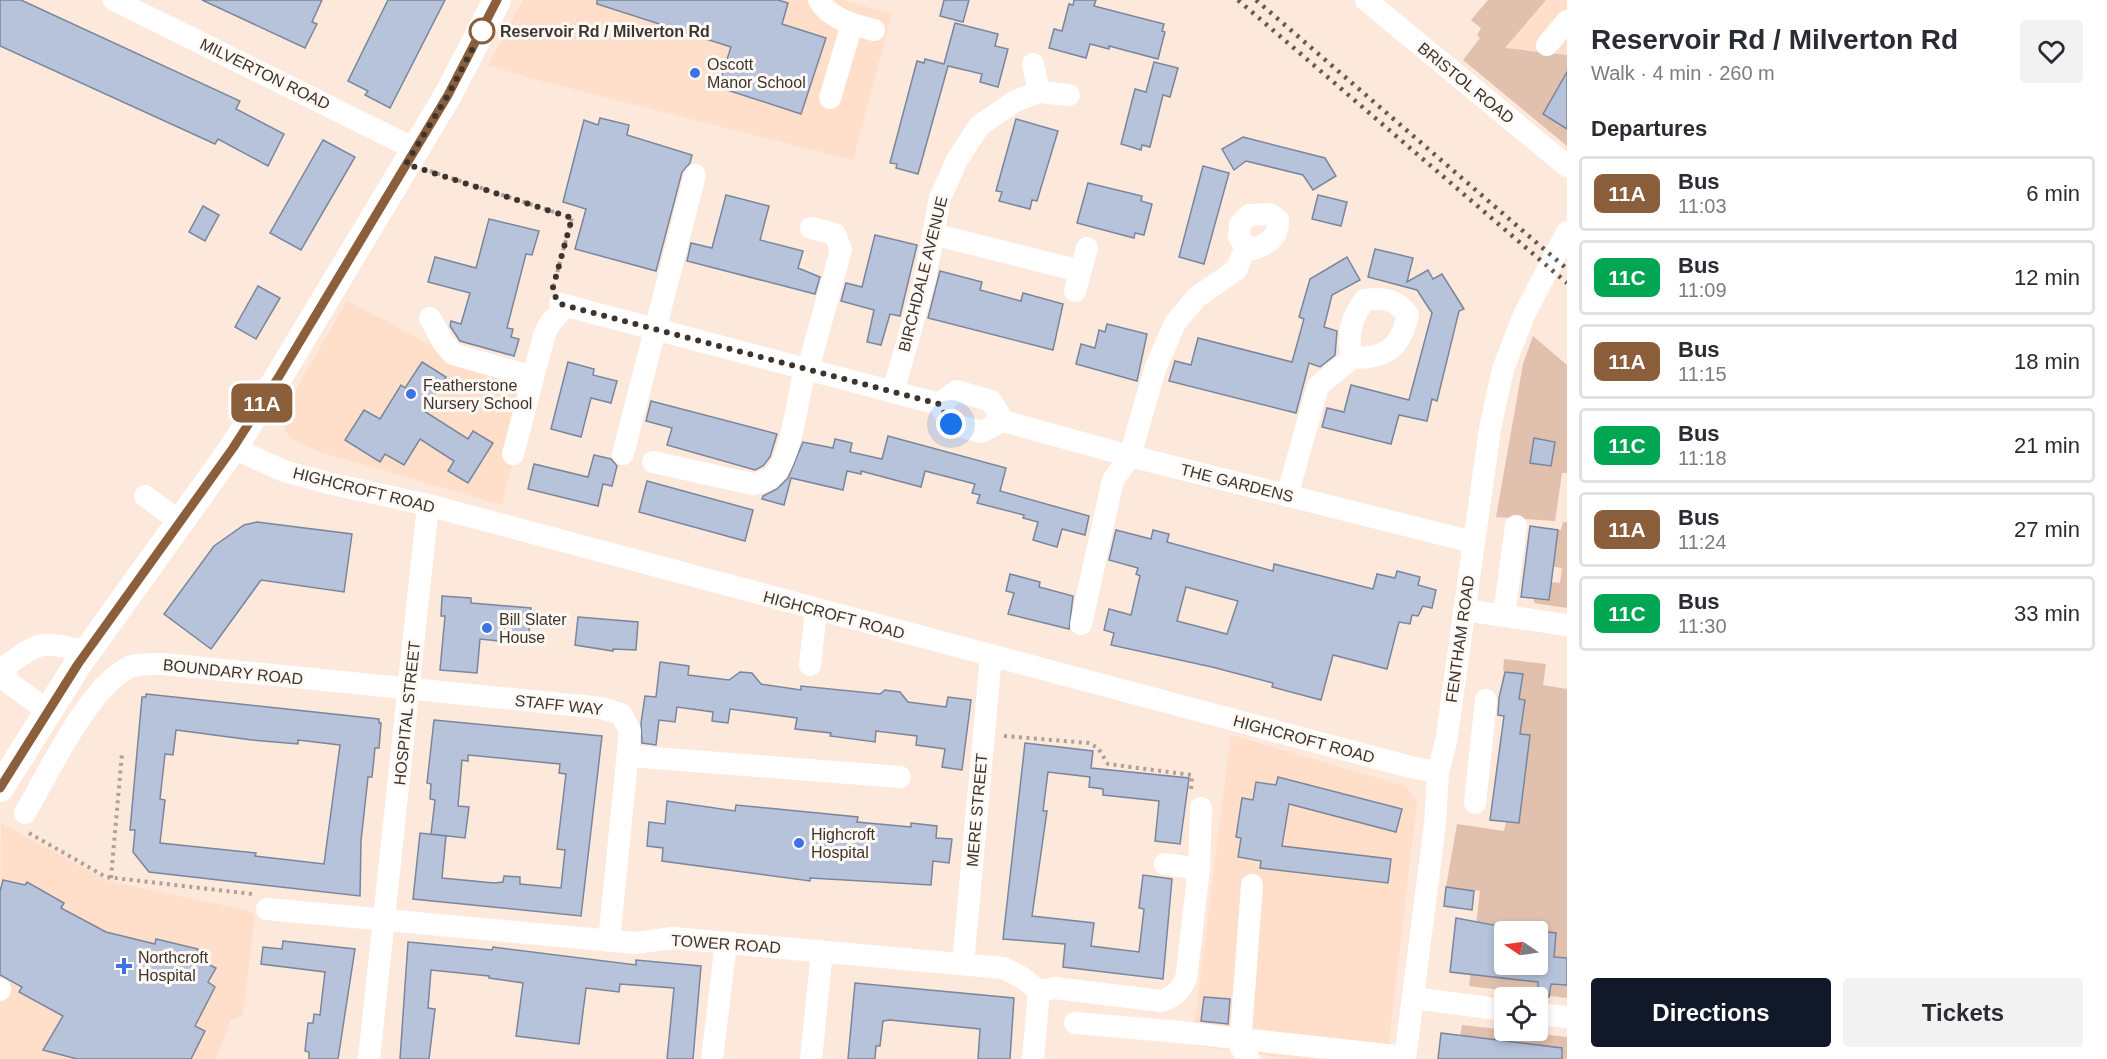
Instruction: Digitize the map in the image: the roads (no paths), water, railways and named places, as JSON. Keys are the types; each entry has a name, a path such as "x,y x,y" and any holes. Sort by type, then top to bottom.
{"main road":[{"path":"0,788 86,651 233,448 278,378 448,95 497,0"}],"street":[{"name":"MILVERTON ROAD","path":"114,0 411,157"},
{"path":"819,0 824,9 852,24 874,30"},
{"name":"BRISTOL ROAD","path":"1366,0 1567,166"},
{"path":"1547,45 1567,21"},
{"path":"830,98 852,24"},
{"path":"1034,64 1039,92"},
{"name":"BIRCHDALE AVENUE","path":"893,392 924,283 940,198 957,160 979,126 1015,101 1039,92 1069,95"},
{"path":"623,454 657,330 695,175"},
{"path":"653,462 753,484 768,479 776,473 785,454 841,250 835,234 811,228"},
{"name":"FENTHAM ROAD","path":"1405,1058 1435,824 1438,772 1449,714 1490,429 1503,369 1524,315 1567,232"},
{"path":"933,234 1077,281 1087,248"},
{"path":"1081,624 1113,480 1130,456 1155,369 1175,323 1197,297 1236,270 1246,247"},
{"path":"513,454 544,336 563,305 939,404 951,424 981,432 1003,421 991,401 957,391 939,404"},
{"path":"430,318 453,354 532,377"},
{"path":"1287,496 1318,386 1352,358"},
{"name":"THE GARDENS","path":"1003,421 1130,456 1473,542"},
{"name":"HIGHCROFT ROAD","path":"233,448 284,471 428,505 816,611 1410,767 1438,772"},
{"path":"145,496 178,521"},
{"name":"HOSPITAL STREET","path":"369,1059 428,505"},
{"path":"1504,615 1516,526"},
{"path":"1464,609 1567,625"},
{"path":"810,665 816,611"},
{"path":"48,711 8,681 6,666 28,649 42,643 86,651"},
{"name":"MERE STREET","path":"963,964 991,656"},
{"name":"BOUNDARY ROAD","path":"25,813 92,699 112,679 134,666 164,664 410,690"},
{"name":"STAFF WAY","path":"410,690 611,711 621,714 630,731 629,756 609,941"},
{"path":"1449,714 1485,710 1474,803"},
{"path":"629,756 900,777"},
{"path":"1033,1059 1039,991 1055,988 1161,1001 1173,997 1186,979 1199,868 1201,808"},
{"path":"1165,864 1199,868"},
{"path":"1244,1049 1252,885"},
{"name":"TOWER ROAD","path":"267,909 635,944 673,938 1003,968 1023,978 1039,991"},
{"path":"712,1059 726,943"},
{"path":"811,1059 822,952"},
{"path":"1414,998 1494,1009"},
{"path":"1548,1015 1567,1017"},
{"path":"1075,1023 1244,1049 1405,1058"}],"railway":[{"path":"1238,0 1567,283"},
{"path":"1256,0 1567,269"}],"place":[{"name":"Reservoir Rd / Milverton Rd","path":"482,31"},
{"name":"Oscott Manor School","path":"695,73"},
{"name":"Featherstone Nursery School","path":"411,394"},
{"name":"Bill Slater House","path":"487,628"},
{"name":"Highcroft Hospital","path":"799,843"},
{"name":"Northcroft Hospital","path":"124,966"}]}
